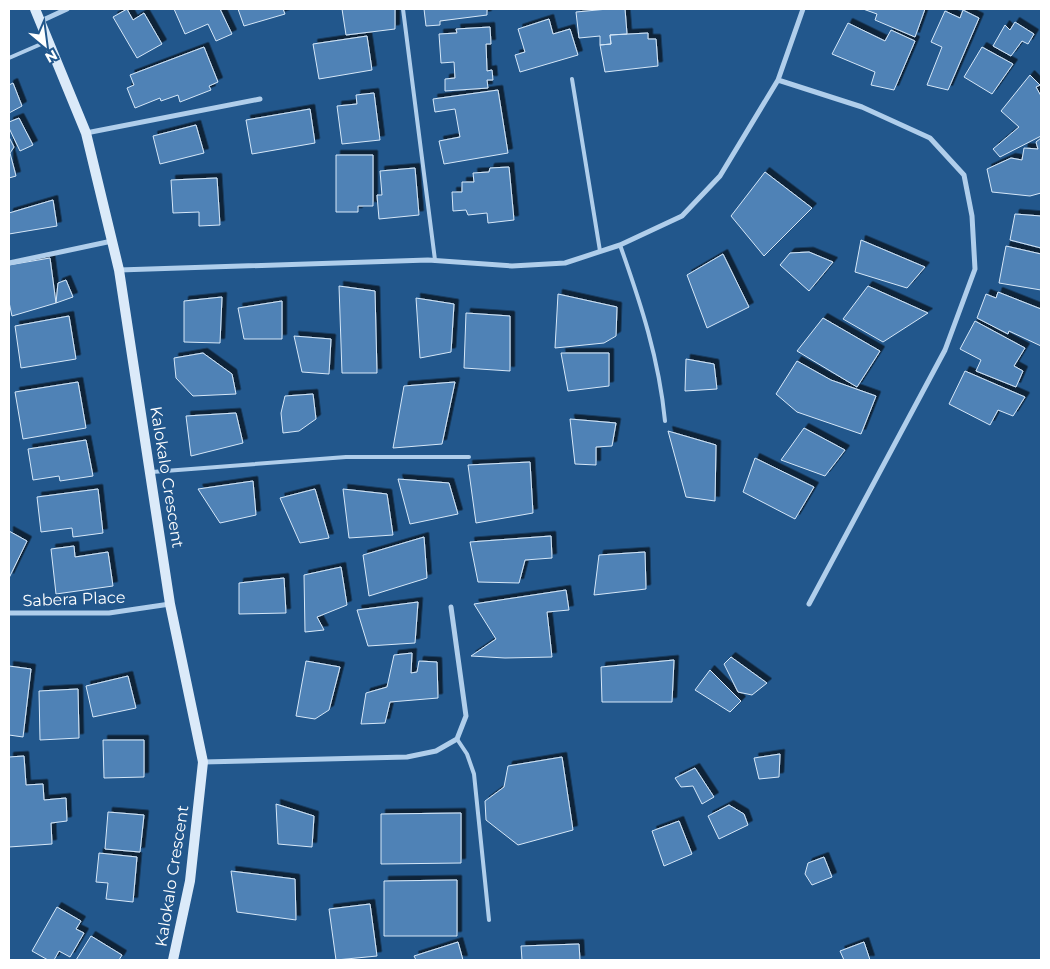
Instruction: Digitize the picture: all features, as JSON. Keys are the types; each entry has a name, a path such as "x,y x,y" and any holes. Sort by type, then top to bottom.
{"street":[{"name":"Kalokalo Crescent","path":"35,9 86,133 119,270 170,604 203,762 190,880 173,960"},
{"path":"41,21 67,9"},
{"path":"119,270 435,260 512,266 565,263 620,245 682,216 720,176 778,80 803,9"},
{"path":"778,80 862,107 930,138 964,175 972,216 975,269 945,350 809,604"},
{"path":"86,133 260,99"},
{"path":"9,263 112,241"},
{"name":"Sabera Place","path":"9,614 109,613 170,604"},
{"path":"203,762 407,757 436,751 457,739 466,716 451,608"}],"lane":[{"path":"403,9 435,260"},
{"path":"9,58 48,40"},
{"path":"572,79 600,252"},
{"path":"620,245 645,316 655,354 666,421"},
{"path":"151,472 346,457 469,457"},
{"path":"457,739 467,754 474,774 489,920"}],"building":[{"path":"127,9 133,20 144,13 162,44 137,58 113,17"},
{"path":"174,9 220,9 232,34 216,41 208,24 185,34"},
{"path":"238,9 283,9 285,14 244,26"},
{"path":"342,9 395,9 395,29 346,35"},
{"path":"424,9 487,9 487,15 440,21 440,25 426,26"},
{"path":"625,9 627,34 610,35 611,44 600,45 600,36 579,38 576,12"},
{"path":"863,9 925,9 915,37 875,20 877,14"},
{"path":"963,10 979,18 948,90 927,85 942,47 931,42 945,11 960,18"},
{"path":"549,19 553,34 570,29 578,55 520,72 515,55 525,52 518,29"},
{"path":"1015,22 1034,34 1028,44 1022,41 1011,56 993,46 1005,25 1010,30"},
{"path":"848,23 885,41 891,30 915,41 894,90 871,85 875,72 832,54"},
{"path":"490,27 491,44 486,44 487,71 492,70 493,80 487,80 488,88 445,91 445,79 455,78 454,62 441,63 439,34 457,33 456,29"},
{"path":"648,33 648,39 656,39 658,66 605,72 600,45 611,44 610,35"},
{"path":"367,36 372,70 319,79 313,44"},
{"path":"204,47 218,82 209,86 211,90 180,102 178,95 161,101 160,98 135,108 127,88 134,85 130,75"},
{"path":"982,47 1013,64 992,94 964,77"},
{"path":"1030,75 1040,85 1036,87 1041,96 1041,136 1000,157 993,149 1019,127 1001,111"},
{"path":"13,83 22,106 9,113 9,85"},
{"path":"498,90 508,153 444,164 439,141 460,137 455,109 435,112 433,99"},
{"path":"374,93 380,140 342,144 337,106 357,104 356,95"},
{"path":"310,109 315,143 252,154 246,120"},
{"path":"19,118 33,145 20,151 9,128 9,122"},
{"path":"196,125 204,153 160,164 153,136"},
{"path":"9,137 14,147 10,153 16,176 9,178"},
{"path":"1041,138 1041,193 1030,196 992,192 987,169 1011,158 1022,160 1024,148 1038,149 1036,142"},
{"path":"336,155 373,155 373,206 358,206 358,212 336,212"},
{"path":"509,167 514,220 488,223 487,213 468,215 466,210 453,211 452,192 462,192 462,182 474,182 473,173 489,172 490,168"},
{"path":"415,168 419,215 379,219 377,195 382,195 380,171"},
{"path":"765,172 812,208 764,256 731,216"},
{"path":"217,178 220,225 199,226 199,212 173,213 171,180"},
{"path":"53,200 57,226 9,234 9,213"},
{"path":"1015,214 1041,216 1041,248 1010,240"},
{"path":"861,240 925,267 907,288 855,272"},
{"path":"1006,246 1041,254 1041,290 999,283"},
{"path":"809,252 833,262 809,291 780,265 790,253"},
{"path":"723,254 749,307 707,328 687,275"},
{"path":"50,258 56,303 12,316 9,302 9,265"},
{"path":"66,280 73,297 56,303 58,283"},
{"path":"339,286 375,291 377,373 342,373"},
{"path":"868,286 928,313 883,342 843,319"},
{"path":"998,292 1041,309 1041,346 1009,331 1008,334 977,318 986,294 996,298"},
{"path":"558,294 617,307 616,336 604,343 555,348"},
{"path":"222,297 220,343 184,342 184,301"},
{"path":"416,298 454,304 451,352 420,358"},
{"path":"282,301 282,339 244,339 238,308"},
{"path":"466,313 510,316 510,371 464,368"},
{"path":"69,316 76,359 21,368 15,326"},
{"path":"823,318 880,351 857,387 797,351"},
{"path":"975,321 1025,348 1014,366 1023,371 1016,387 976,371 981,360 960,349"},
{"path":"294,336 331,339 329,374 302,372"},
{"path":"203,353 232,374 236,394 193,396 176,378 174,358"},
{"path":"561,353 609,353 609,386 568,391"},
{"path":"686,359 714,364 717,389 685,391"},
{"path":"797,361 831,380 876,396 861,434 797,412 776,394"},
{"path":"965,371 1025,397 1013,416 998,410 990,425 949,404"},
{"path":"78,382 86,428 23,439 15,392"},
{"path":"455,382 442,444 393,448 404,386"},
{"path":"313,394 316,419 299,431 283,433 281,413 285,396"},
{"path":"236,413 243,443 191,456 186,416"},
{"path":"570,419 616,423 612,446 596,447 596,465 575,464"},
{"path":"804,428 845,450 825,476 781,460"},
{"path":"668,431 716,445 715,501 686,497"},
{"path":"86,440 93,476 60,481 59,476 33,480 28,449"},
{"path":"755,458 814,487 795,519 743,492"},
{"path":"530,462 533,513 476,523 468,465"},
{"path":"398,479 449,483 458,514 410,524"},
{"path":"253,481 256,515 220,523 198,489"},
{"path":"98,489 103,533 73,537 72,528 41,532 37,497"},
{"path":"315,489 329,538 300,543 280,498"},
{"path":"343,489 387,494 393,535 349,538"},
{"path":"9,531 27,541 9,578"},
{"path":"551,536 552,558 525,560 519,583 478,582 470,542"},
{"path":"424,537 427,578 369,596 363,555"},
{"path":"74,546 75,557 108,552 113,586 56,594 51,549"},
{"path":"645,552 646,589 594,595 599,555"},
{"path":"341,567 347,605 317,617 324,630 305,632 304,575"},
{"path":"284,578 286,613 239,614 239,583"},
{"path":"566,590 569,610 547,612 552,657 505,658 471,656 496,639 474,604"},
{"path":"418,602 415,643 368,646 357,610"},
{"path":"412,653 411,673 417,672 419,661 437,662 438,698 390,702 385,723 361,724 366,693 387,687 394,655"},
{"path":"731,657 767,683 752,695 738,692 724,664"},
{"path":"674,660 672,702 602,702 601,667"},
{"path":"306,661 340,667 329,710 315,719 296,716"},
{"path":"9,666 31,669 23,737 9,735"},
{"path":"710,670 741,701 730,712 695,690"},
{"path":"128,676 136,708 93,717 86,686"},
{"path":"78,689 79,738 40,740 39,691"},
{"path":"103,740 144,740 144,777 104,778"},
{"path":"780,754 779,777 759,779 754,758"},
{"path":"24,756 26,785 43,784 44,800 66,798 67,821 51,823 52,844 9,847 9,757"},
{"path":"562,757 573,830 518,845 486,820 485,801 504,787 508,766"},
{"path":"695,768 714,797 702,804 693,786 681,787 675,778"},
{"path":"276,804 314,816 312,847 278,844"},
{"path":"729,805 744,814 748,825 719,839 708,816"},
{"path":"108,812 144,815 140,852 105,849"},
{"path":"461,813 461,863 381,864 381,814"},
{"path":"679,821 692,854 664,866 652,831"},
{"path":"99,853 137,857 133,902 106,899 108,883 96,882"},
{"path":"824,857 832,877 812,885 805,874 808,863"},
{"path":"231,871 295,879 296,920 237,912"},
{"path":"457,880 457,936 384,936 384,881"},
{"path":"370,904 377,956 336,960 329,909"},
{"path":"57,907 81,921 76,929 84,933 70,957 59,951 54,960 48,960 32,951"},
{"path":"91,936 122,955 119,960 76,960"},
{"path":"458,942 463,960 416,960 414,956"},
{"path":"864,942 870,960 844,960 840,951"},
{"path":"579,944 580,960 522,960 521,946"}]}
